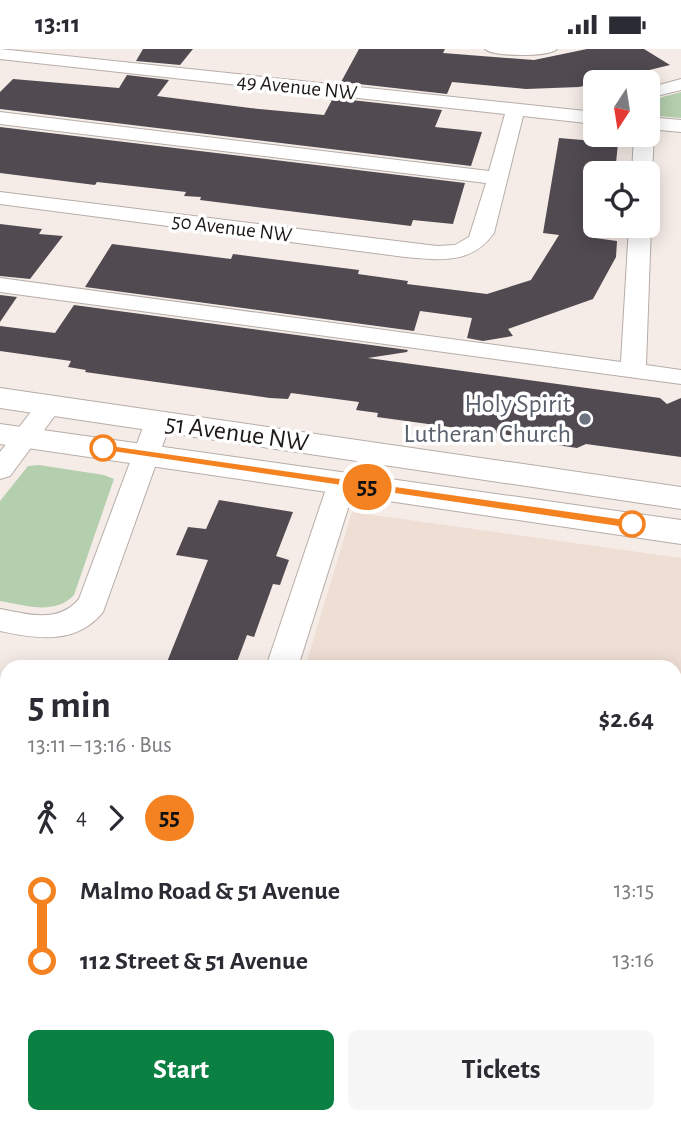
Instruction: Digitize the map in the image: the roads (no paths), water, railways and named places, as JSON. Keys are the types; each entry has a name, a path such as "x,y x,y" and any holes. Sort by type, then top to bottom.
{"main road":[{"name":"51 Avenue NW","path":"0,398 681,498"},
{"name":"51 Avenue NW","path":"13,435 681,531"}],"street":[{"path":"494,49 548,49"},
{"name":"49 Avenue NW","path":"0,54 583,117"},
{"path":"660,90 681,84"},
{"path":"0,118 497,178 515,110"},
{"path":"660,124 681,126"},
{"name":"50 Avenue NW","path":"0,198 439,253 464,250 474,244 483,233 497,178"},
{"path":"632,371 639,238"},
{"path":"0,285 681,377"},
{"path":"0,470 13,435 49,406"},
{"path":"0,620 50,628 65,627 86,613 92,604 158,422"},
{"path":"284,660 342,483"}],"place":[{"name":"Holy Spirit Lutheran Church","path":"585,419"}]}
